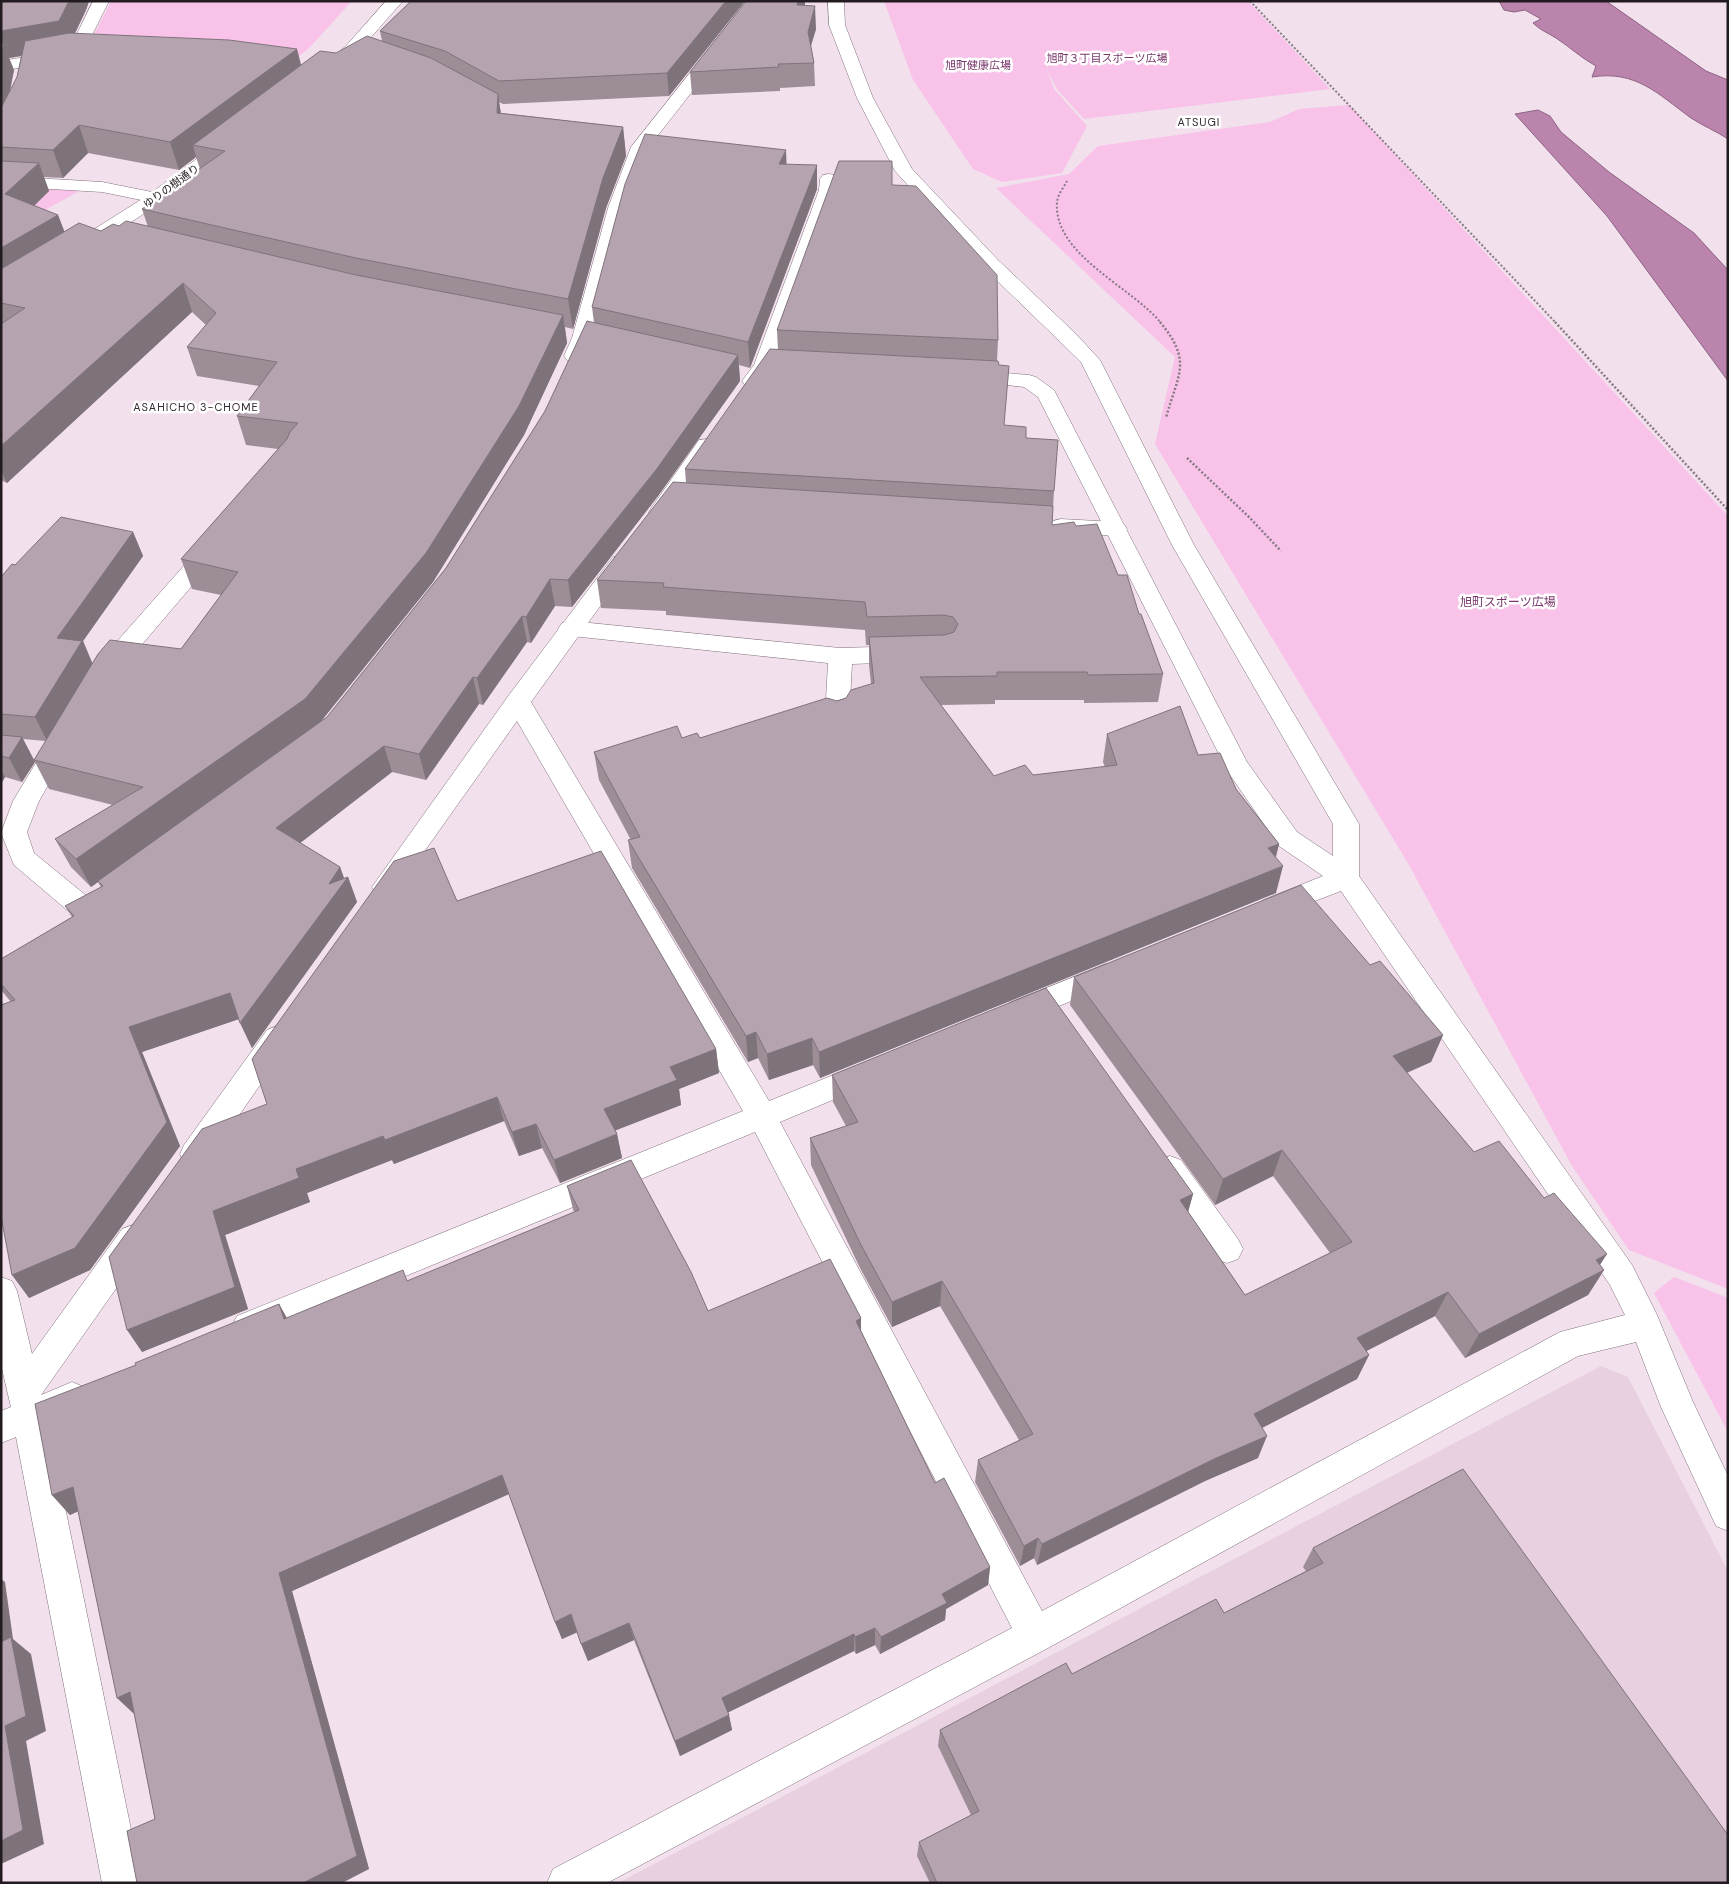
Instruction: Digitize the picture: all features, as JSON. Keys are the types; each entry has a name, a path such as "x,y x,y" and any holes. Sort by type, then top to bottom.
{"street":[{"path":"1,66 75,54 101,1"},
{"path":"319,74 350,50 395,1"},
{"path":"566,374 582,338 617,208 640,146 755,1"},
{"path":"836,1 838,26 864,98 896,172 1090,360 1183,545 1346,824 1346,878"},
{"path":"350,50 369,56"},
{"path":"23,79 26,62"},
{"name":"ゆりの樹通り","path":"68,254 156,198 242,133"},
{"path":"739,401 760,371 828,190 829,175"},
{"path":"1,181 102,187 156,198"},
{"path":"101,234 120,239"},
{"path":"948,375 1029,381 1047,394 1237,766 1288,839 1346,878 1621,1276 1646,1325 1678,1407 1728,1514"},
{"path":"369,910 570,629 639,539 678,502 722,424"},
{"path":"1037,524 1116,529"},
{"path":"96,685 229,528"},
{"path":"570,629 840,656 925,654"},
{"path":"837,718 840,656"},
{"path":"518,701 762,1116 1035,1635"},
{"path":"70,727 26,801 14,832 23,858 85,909"},
{"path":"28,750 54,753"},
{"path":"1246,918 1346,878"},
{"path":"992,1022 1129,966"},
{"path":"1048,999 1065,1024"},
{"path":"179,1176 288,1023"},
{"path":"222,1337 891,1063"},
{"path":"1152,1144 1228,1249"},
{"path":"18,1412 144,1224"},
{"path":"1,1291 18,1412 122,1883"},
{"path":"567,1883 1035,1635 1572,1343 1646,1325"},
{"path":"18,1412 94,1389"}],"path":[{"path":"1250,1 1502,264 1728,510"},
{"path":"1066,181 1057,201 1059,220 1071,245 1168,328 1179,347 1182,361 1160,432"},
{"path":"1130,438 1160,432"},
{"path":"1160,432 1249,517 1280,551"}],"shaded area":[{"path":"1499,1 1606,1 1706,71 1728,80 1728,139 1691,118 1646,86 1621,77 1592,77 1596,66 1533,23 1541,19 1525,10 1514,12 1504,10"},
{"path":"1538,110 1550,116 1561,132 1609,172 1694,233 1728,270 1728,381 1607,216 1515,114"},
{"path":"1601,1366 1628,1377 1728,1571 1728,1883 618,1883"}],"green space":[{"path":"111,1 352,1 310,47 282,71 83,56"},
{"path":"884,1 1248,1 1330,89 1084,119 1057,89 1046,68 1054,89 1087,126 1062,173 1002,182 973,169 913,80"},
{"name":"旭町スポーツ広場","path":"1349,105 1728,516 1728,1289 1629,1250 1572,1166 1409,865 1155,444 1175,357 996,188 1069,174 1098,146 1270,122 1299,109"},
{"path":"1,184 81,190 22,223"},
{"path":"1674,1277 1728,1298 1728,1432 1654,1293"}],"building":[{"path":"1,1 69,1 59,21 1,31"},
{"path":"411,1 726,1 667,73 499,81 445,51 380,31"},
{"path":"746,1 798,1 797,5 815,6 808,32 814,63 778,64 779,67 690,72"},
{"path":"69,33 229,40 297,49 170,142 79,125 53,150 1,147 1,108 17,77 25,41"},
{"path":"367,36 431,58 498,94 497,113 623,127 603,178 568,299 356,258 142,209 225,151 193,145 320,51 336,53"},
{"path":"4,43 1,55 1,44"},
{"path":"645,134 786,150 779,164 817,165 748,342 592,307 625,184"},
{"path":"1,161 39,163 5,194 58,215 1,248"},
{"path":"839,161 892,161 892,185 916,186 997,275 998,340 777,330"},
{"path":"126,221 356,275 563,315 519,406 426,553 305,699 76,859 55,839 143,787 34,760 98,654 110,640 181,649 238,572 181,559 287,439 298,423 237,416 277,362 187,347 216,313 183,283 1,446 1,324 25,308 1,303 1,269 79,223 101,231 113,224 119,226"},
{"path":"587,321 738,355 656,470 568,580 550,579 526,617 522,616 477,678 473,677 419,754 384,746 276,828 340,867 329,884 348,877 240,1023 230,993 129,1027 167,1122 75,1248 12,1275 1,1216 1,1005 15,1000 1,984 1,959 74,916 65,906 103,886 98,881 327,717 446,568 545,411"},
{"path":"770,349 998,361 999,365 1009,366 1004,425 1026,427 1026,438 1058,440 1054,491 685,469"},
{"path":"673,482 1053,506 1052,525 1074,522 1076,526 1097,524 1118,575 1127,575 1139,614 1141,614 1163,674 1088,675 1087,672 997,672 997,676 920,677 994,776 1025,765 1033,775 1117,765 1107,734 1180,706 1198,755 1220,753 1236,789 1279,844 1268,848 1283,866 819,1052 812,1038 767,1054 756,1032 746,1036 628,840 640,837 594,752 677,726 682,738 697,733 700,738 827,698 837,701 846,698 851,690 874,683 869,637 945,635 954,632 958,624 953,617 944,615 867,617 865,602 663,587 664,583 597,580"},
{"path":"61,517 133,532 57,638 82,641 35,717 1,714 1,577"},
{"path":"1,735 22,737 9,758 1,756"},
{"path":"434,848 457,901 601,851 716,1049 670,1067 677,1080 604,1109 617,1134 554,1160 536,1124 512,1132 497,1097 385,1140 383,1136 296,1169 299,1178 213,1211 235,1287 127,1330 109,1257 202,1129 267,1104 252,1059 394,861"},
{"path":"1301,885 1370,965 1380,961 1443,1035 1393,1056 1474,1152 1499,1141 1544,1198 1554,1193 1607,1254 1596,1260 1604,1270 1479,1334 1448,1292 1357,1338 1369,1355 1254,1414 1267,1436 1214,1459 1042,1544 1038,1538 1024,1546 978,1460 1033,1434 942,1281 892,1302 860,1243 810,1138 858,1122 832,1075 1046,988 1193,1194 1180,1200 1245,1295 1352,1242 1282,1150 1223,1179 1074,977"},
{"path":"631,1160 691,1272 708,1311 830,1259 861,1318 856,1321 935,1483 944,1478 990,1567 942,1594 947,1603 881,1637 875,1628 855,1637 854,1634 722,1698 729,1715 675,1741 629,1623 581,1644 571,1614 555,1622 502,1475 279,1573 357,1856 303,1883 137,1883 127,1831 155,1819 130,1692 117,1698 73,1487 52,1495 35,1404 136,1365 135,1363 279,1304 284,1319 403,1270 407,1281 579,1210 567,1186"},
{"path":"1463,1469 1728,1835 1728,1883 937,1883 919,1842 979,1811 940,1730 1066,1663 1072,1674 1216,1599 1224,1613 1323,1563 1313,1548"},
{"path":"11,1637 26,1716 5,1726 23,1830 1,1841 1,1642"}],"district":[{"name":"ATSUGI","path":"1199,122"},
{"name":"ASAHICHO 3-CHOME","path":"196,407"}],"park label":[{"name":"旭町３丁目スポーツ広場","path":"1107,58"},
{"name":"旭町健康広場","path":"978,65"}]}
